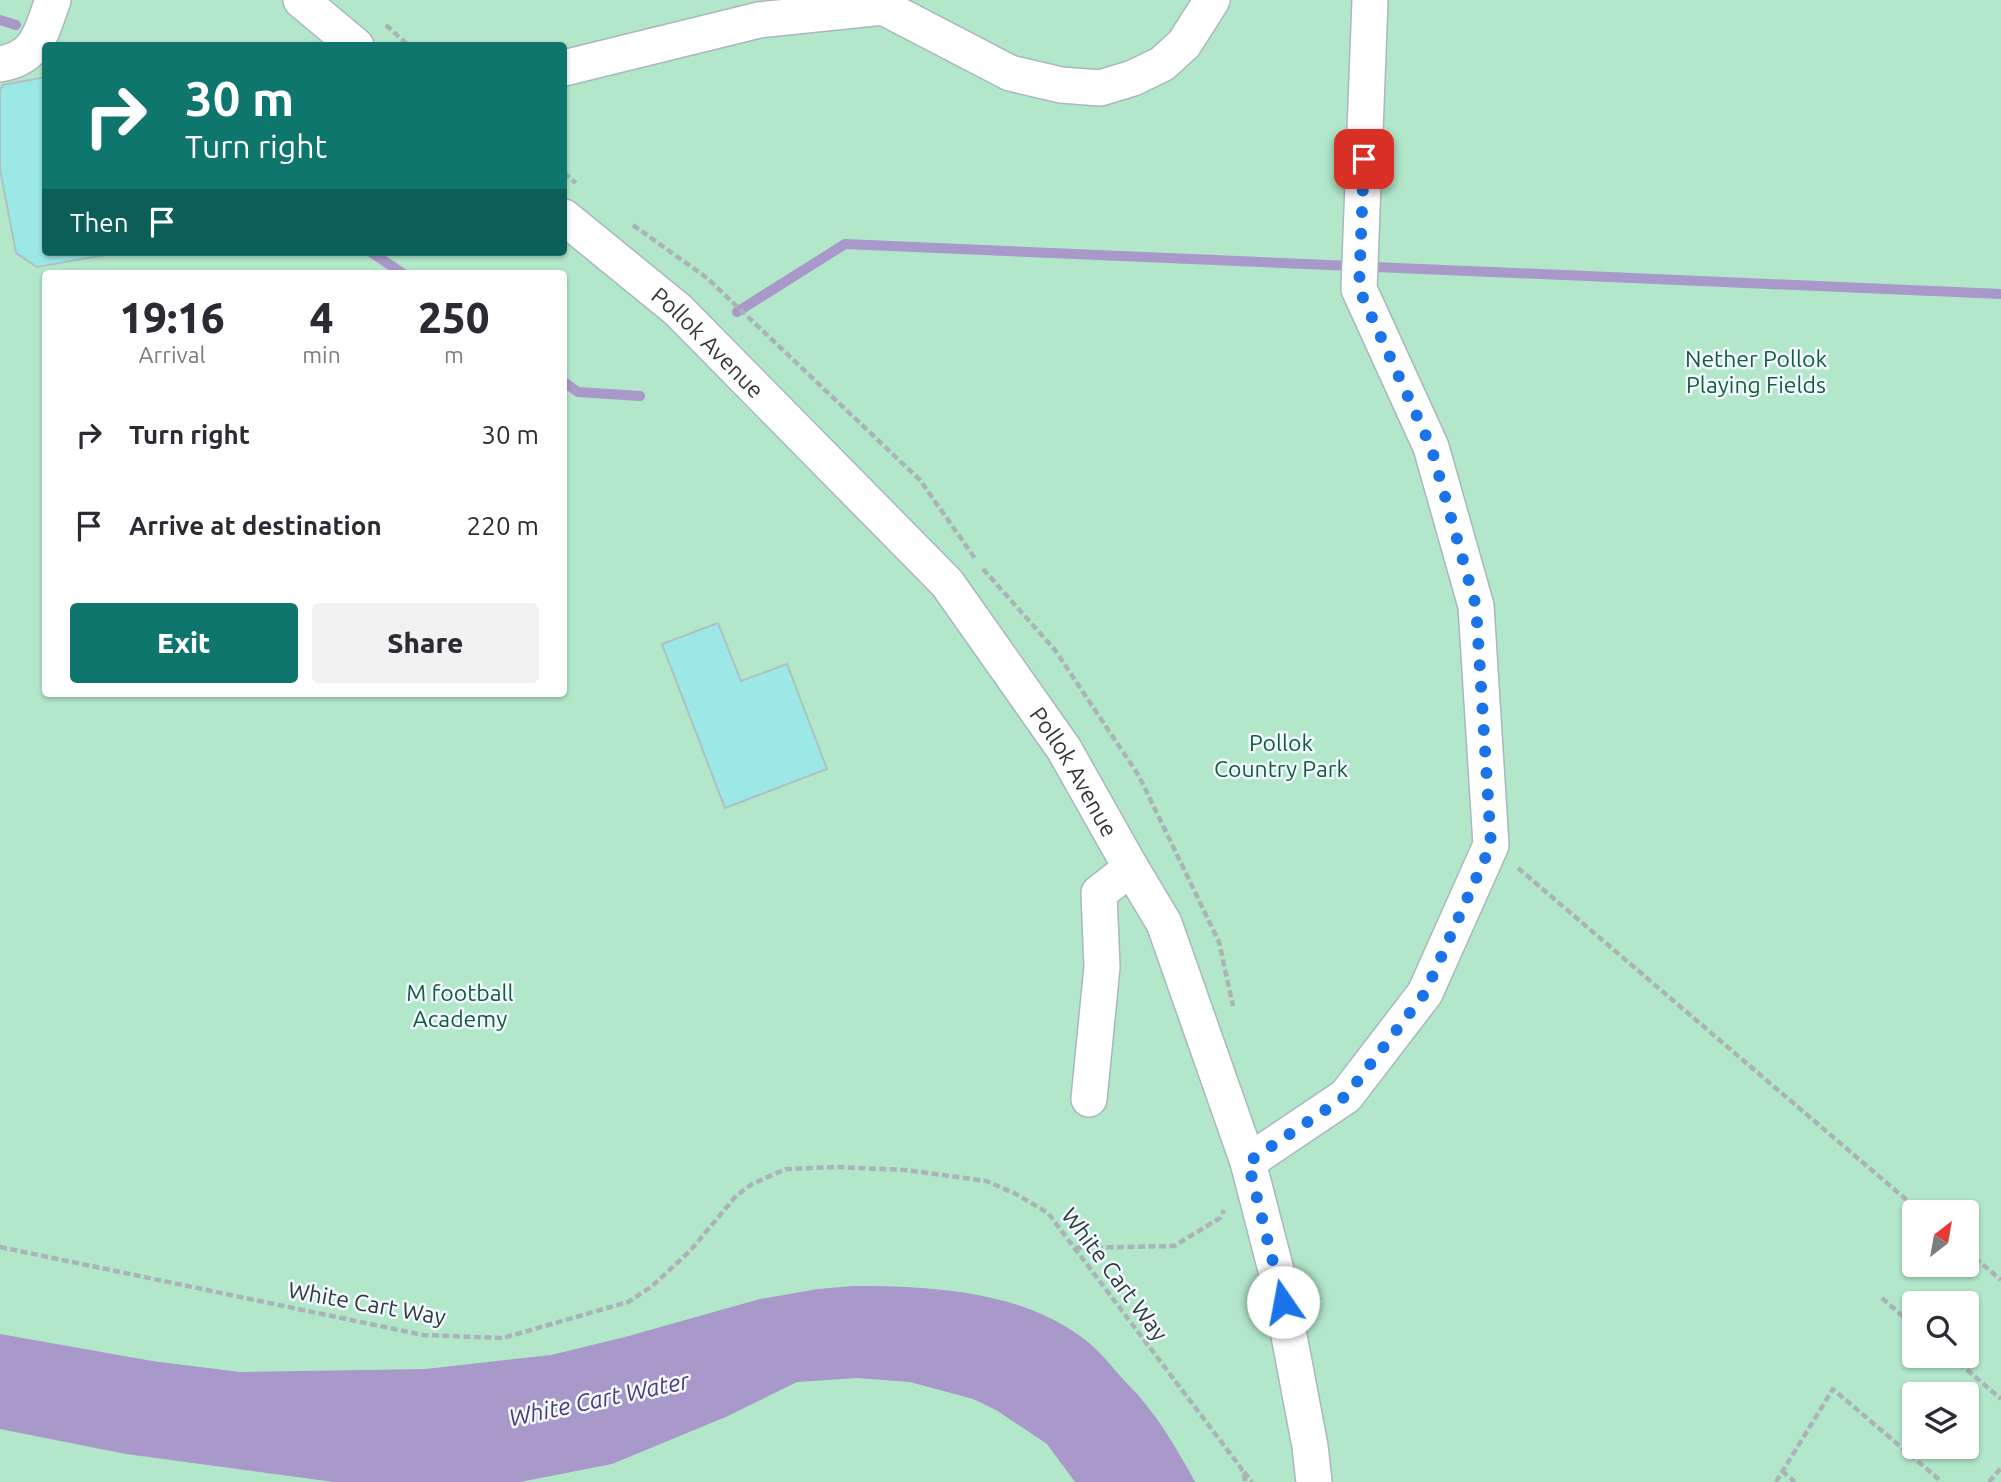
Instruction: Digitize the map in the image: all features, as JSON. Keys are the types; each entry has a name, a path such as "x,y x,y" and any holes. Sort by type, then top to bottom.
{"street":[{"path":"0,64 16,62 34,47 53,0"},
{"path":"301,0 351,42"},
{"path":"567,67 760,20 883,7 1010,73 1061,85 1100,88 1133,78 1162,64 1184,44 1212,0"},
{"path":"1248,1162 1346,1096 1425,993 1491,845 1476,606 1431,447 1359,289 1370,0"},
{"name":"Pollok Avenue","path":"567,219 678,310 947,583 1064,749 1164,923 1248,1162 1279,1278 1314,1482"},
{"path":"1089,1099 1102,967 1099,893 1131,868"}],"path":[{"path":"567,175 583,188"},
{"path":"623,218 707,278 756,327"},
{"path":"1491,845 1907,1200"},
{"path":"1074,1248 1174,1247 1220,1218 1248,1162"},
{"name":"White Cart Way","path":"0,1247 423,1335 503,1338 628,1302 651,1287 690,1251 736,1196 752,1184 786,1169 837,1167 906,1170 986,1181 1014,1193 1048,1213 1241,1468 1246,1482"},
{"path":"1979,1261 2001,1280"},
{"path":"1882,1298 1902,1316"},
{"path":"1965,1368 2001,1399"},
{"path":"1776,1482 1833,1389 1942,1482"},
{"path":"1241,1468 1252,1482"},
{"path":"1989,1482 2001,1468"},
{"path":"1782,1471 1795,1482"}],"green space":[{"name":"Pollok Country Park","path":"0,0 2001,0 2001,1482 0,1482"}],"water":[{"name":"White Cart Water","path":"853,1286 911,1287 971,1294 1028,1309 1055,1321 1091,1345 1140,1398 1164,1430 1195,1482 1075,1482 1047,1444 996,1410 973,1399 910,1382 857,1378 797,1382 728,1416 612,1464 520,1482 334,1482 126,1454 0,1429 0,1334 152,1361 240,1372 426,1369 551,1355 760,1299"}],"building":[{"path":"42,78 42,256 100,256 37,267 16,253 0,169 0,90 3,85"},
{"path":"718,623 741,681 787,664 827,769 725,808 662,644"}],"waterway":[{"path":"0,20 16,25"},
{"path":"737,312 845,244 2001,294"},
{"path":"377,256 398,270"},
{"path":"567,384 578,392 640,396"}],"route":[{"path":"1283,1302 1248,1162 1346,1096 1425,993 1491,845 1476,606 1431,447 1359,289 1364,159"}],"park label":[{"name":"Nether Pollok Playing Fields","path":"1756,371"},
{"name":"M football Academy","path":"460,1005"}]}
